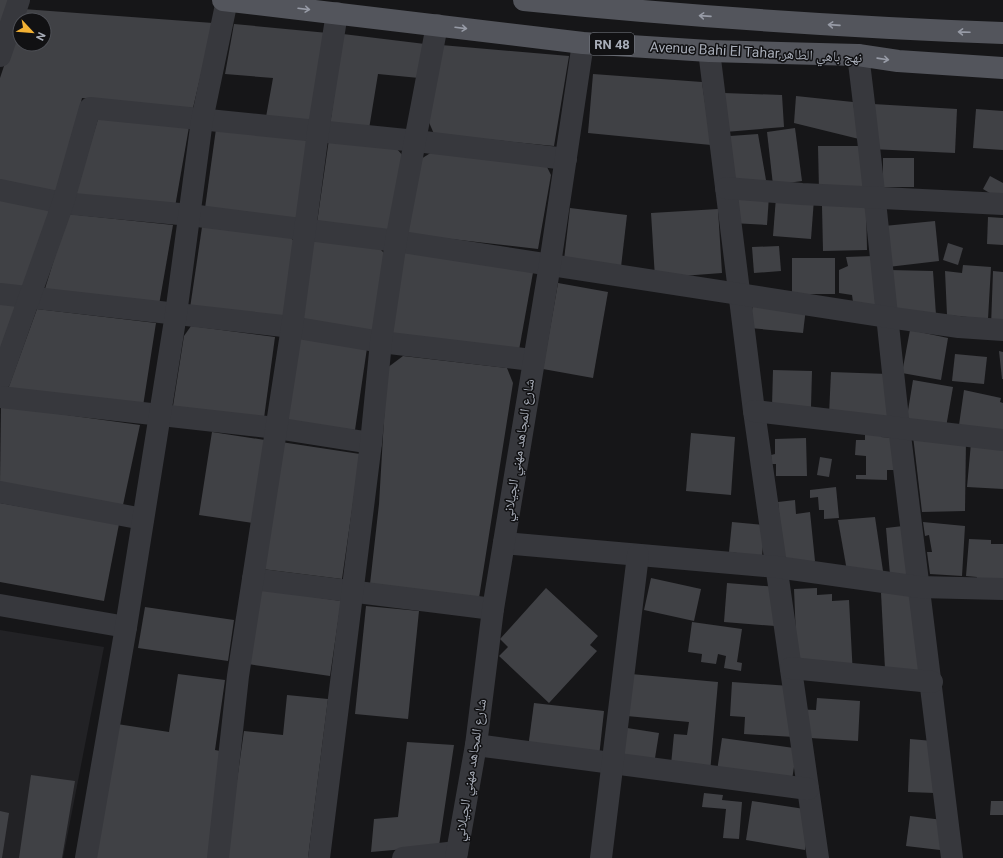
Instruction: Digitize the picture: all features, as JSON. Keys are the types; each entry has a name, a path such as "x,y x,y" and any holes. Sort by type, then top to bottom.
{"main road":[{"name":"Avenue Bahi El Tahar,نهج باهي الطاهر","path":"223,0 583,42 709,51 858,55 898,61 1003,68"},
{"path":"524,0 646,12 872,28 1003,33"}],"street":[{"path":"0,56 19,0"},
{"path":"86,858 126,627 160,416 176,314 202,120 227,0"},
{"path":"218,858 238,676 292,327 318,132 337,13"},
{"path":"319,858 371,443 381,342 396,241 416,141 436,25"},
{"name":"شارع المجاهد مهني الجيلاني","path":"457,855 476,745 493,609 532,360 550,264 583,42"},
{"path":"709,51 754,411 818,858"},
{"path":"858,55 876,196 887,317 952,858"},
{"path":"0,380 31,298 63,203 90,108 416,141 566,159"},
{"path":"726,188 802,194 876,196 1003,204"},
{"path":"0,190 63,203 190,215 396,241 887,317 960,327 1003,330"},
{"path":"0,294 292,327 381,342 532,360"},
{"path":"0,397 276,428 371,443"},
{"path":"754,411 1003,440"},
{"path":"0,492 143,519"},
{"path":"504,543 777,567 919,586 1003,589"},
{"path":"601,858 614,763 638,554"},
{"path":"253,578 493,609"},
{"path":"0,605 126,627"},
{"path":"791,668 932,682"},
{"path":"476,745 808,789"},
{"path":"403,858 457,855"}],"shaded area":[{"path":"0,630 104,647 63,858 0,858"}],"building":[{"path":"0,0 11,0 0,31"},
{"path":"23,9 213,23 193,108 82,98 69,152 57,191 0,183 0,78 12,42 12,52 52,52 52,12 22,12"},
{"path":"234,24 328,33 314,123 266,117 273,78 225,74"},
{"path":"343,34 425,44 419,78 378,74 369,129 330,125"},
{"path":"441,45 569,56 554,146 434,134 428,120"},
{"path":"593,74 702,82 711,145 588,133"},
{"path":"724,93 782,95 784,127 725,132"},
{"path":"796,96 853,102 859,139 794,123"},
{"path":"873,104 957,109 955,153 871,149"},
{"path":"976,109 1003,111 1003,150 973,148"},
{"path":"98,119 189,127 175,207 75,195"},
{"path":"795,128 802,181 773,185 767,132"},
{"path":"216,129 312,140 300,220 205,208"},
{"path":"758,134 766,180 735,184 730,136"},
{"path":"329,139 396,148 404,157 391,231 317,223"},
{"path":"818,146 863,146 870,192 819,190"},
{"path":"432,152 546,165 551,175 538,249 407,234 421,159"},
{"path":"883,158 914,158 914,187 883,187"},
{"path":"990,176 1003,183 1003,201 983,189"},
{"path":"734,193 769,196 767,225 732,223"},
{"path":"776,197 814,199 811,239 773,236"},
{"path":"0,199 50,208 25,288 0,284"},
{"path":"866,204 867,250 823,251 822,206"},
{"path":"570,208 627,215 621,267 564,260"},
{"path":"718,209 722,273 655,278 651,213"},
{"path":"68,214 173,225 159,305 44,292"},
{"path":"988,217 1003,218 1003,245 987,244"},
{"path":"935,221 939,261 888,267 884,226"},
{"path":"202,227 290,237 296,243 285,319 190,308"},
{"path":"313,240 380,249 387,256 375,332 301,321"},
{"path":"948,243 963,248 958,265 943,260"},
{"path":"779,246 781,271 754,273 752,247"},
{"path":"404,250 534,267 519,350 391,335"},
{"path":"873,256 878,310 854,309 852,295 839,293 839,270 848,266 846,257"},
{"path":"792,258 835,258 835,294 792,294"},
{"path":"963,265 991,267 988,319 947,315 945,271 962,273"},
{"path":"889,270 933,271 936,315 894,313"},
{"path":"993,271 1003,272 1003,326 991,326"},
{"path":"558,283 608,292 593,378 543,369"},
{"path":"0,302 20,305 0,358"},
{"path":"753,302 806,308 803,333 750,328"},
{"path":"37,309 156,323 143,406 8,389"},
{"path":"191,326 275,337 264,418 173,406 184,336"},
{"path":"910,330 948,338 941,380 902,373"},
{"path":"297,338 367,348 355,430 285,420"},
{"path":"999,351 1003,352 1003,379 1002,379"},
{"path":"955,354 987,357 984,384 952,381"},
{"path":"403,356 507,368 513,383 479,598 370,584 379,504 387,368"},
{"path":"773,370 812,371 811,407 772,406"},
{"path":"831,372 888,374 887,417 829,415"},
{"path":"913,380 953,387 945,433 906,423"},
{"path":"964,390 1001,398 1000,402 1003,403 1003,431 959,425"},
{"path":"1,406 140,425 123,505 0,483"},
{"path":"212,432 265,440 253,523 199,515"},
{"path":"691,433 735,437 731,495 686,491"},
{"path":"865,433 881,433 881,437 899,438 896,470 887,470 887,480 856,479 856,475 866,475 866,456 855,455 856,440 865,440"},
{"path":"913,436 966,440 965,511 922,512"},
{"path":"806,438 807,476 776,476 776,464 772,464 771,455 775,454 775,439"},
{"path":"281,442 360,454 342,579 262,569"},
{"path":"971,443 1003,445 1003,489 967,487"},
{"path":"820,457 832,459 829,477 817,475"},
{"path":"836,487 839,518 824,519 824,510 819,510 818,497 810,498 810,490"},
{"path":"795,500 796,514 810,512 815,561 784,564 778,502"},
{"path":"0,503 119,524 104,601 0,582"},
{"path":"875,517 883,571 847,571 838,520"},
{"path":"732,522 765,525 762,556 729,552"},
{"path":"923,522 965,526 962,576 930,574 927,552 932,552 929,535 925,536"},
{"path":"903,526 914,579 890,575 886,528"},
{"path":"969,539 991,540 991,544 1003,544 1003,584 976,582 977,577 966,576"},
{"path":"651,578 701,589 694,621 644,610"},
{"path":"727,583 778,587 775,626 724,622"},
{"path":"546,588 598,636 590,645 597,651 549,703 499,656 508,647 500,639"},
{"path":"817,588 817,595 832,594 832,601 849,600 853,676 797,661 794,589"},
{"path":"259,589 341,601 330,676 248,664"},
{"path":"921,590 926,685 886,688 881,593"},
{"path":"366,606 419,611 408,719 355,714"},
{"path":"145,607 234,620 228,661 138,648"},
{"path":"692,622 742,629 737,662 742,663 741,671 724,668 726,656 718,654 716,664 701,662 702,654 688,652"},
{"path":"178,674 225,680 215,750 225,752 210,858 96,858 117,724 169,732"},
{"path":"631,674 718,682 710,773 670,775 674,734 687,735 689,722 627,716"},
{"path":"732,682 790,686 789,709 816,710 817,698 860,701 858,741 744,734 745,717 730,716"},
{"path":"287,695 328,699 308,858 226,858 244,731 283,735"},
{"path":"534,703 604,711 599,757 528,748"},
{"path":"621,727 659,733 652,777 617,756"},
{"path":"722,738 801,749 798,768 794,767 791,786 717,771"},
{"path":"910,739 933,741 935,793 908,792"},
{"path":"407,742 454,745 439,846 371,852 374,819 398,817"},
{"path":"31,775 75,781 62,858 19,858"},
{"path":"704,793 723,795 722,800 742,802 739,839 723,838 726,809 702,807"},
{"path":"752,801 811,810 805,850 746,840"},
{"path":"991,801 1003,801 1003,815 990,815"},
{"path":"0,811 9,813 2,858 0,858"},
{"path":"910,816 943,820 940,850 906,846"}]}
